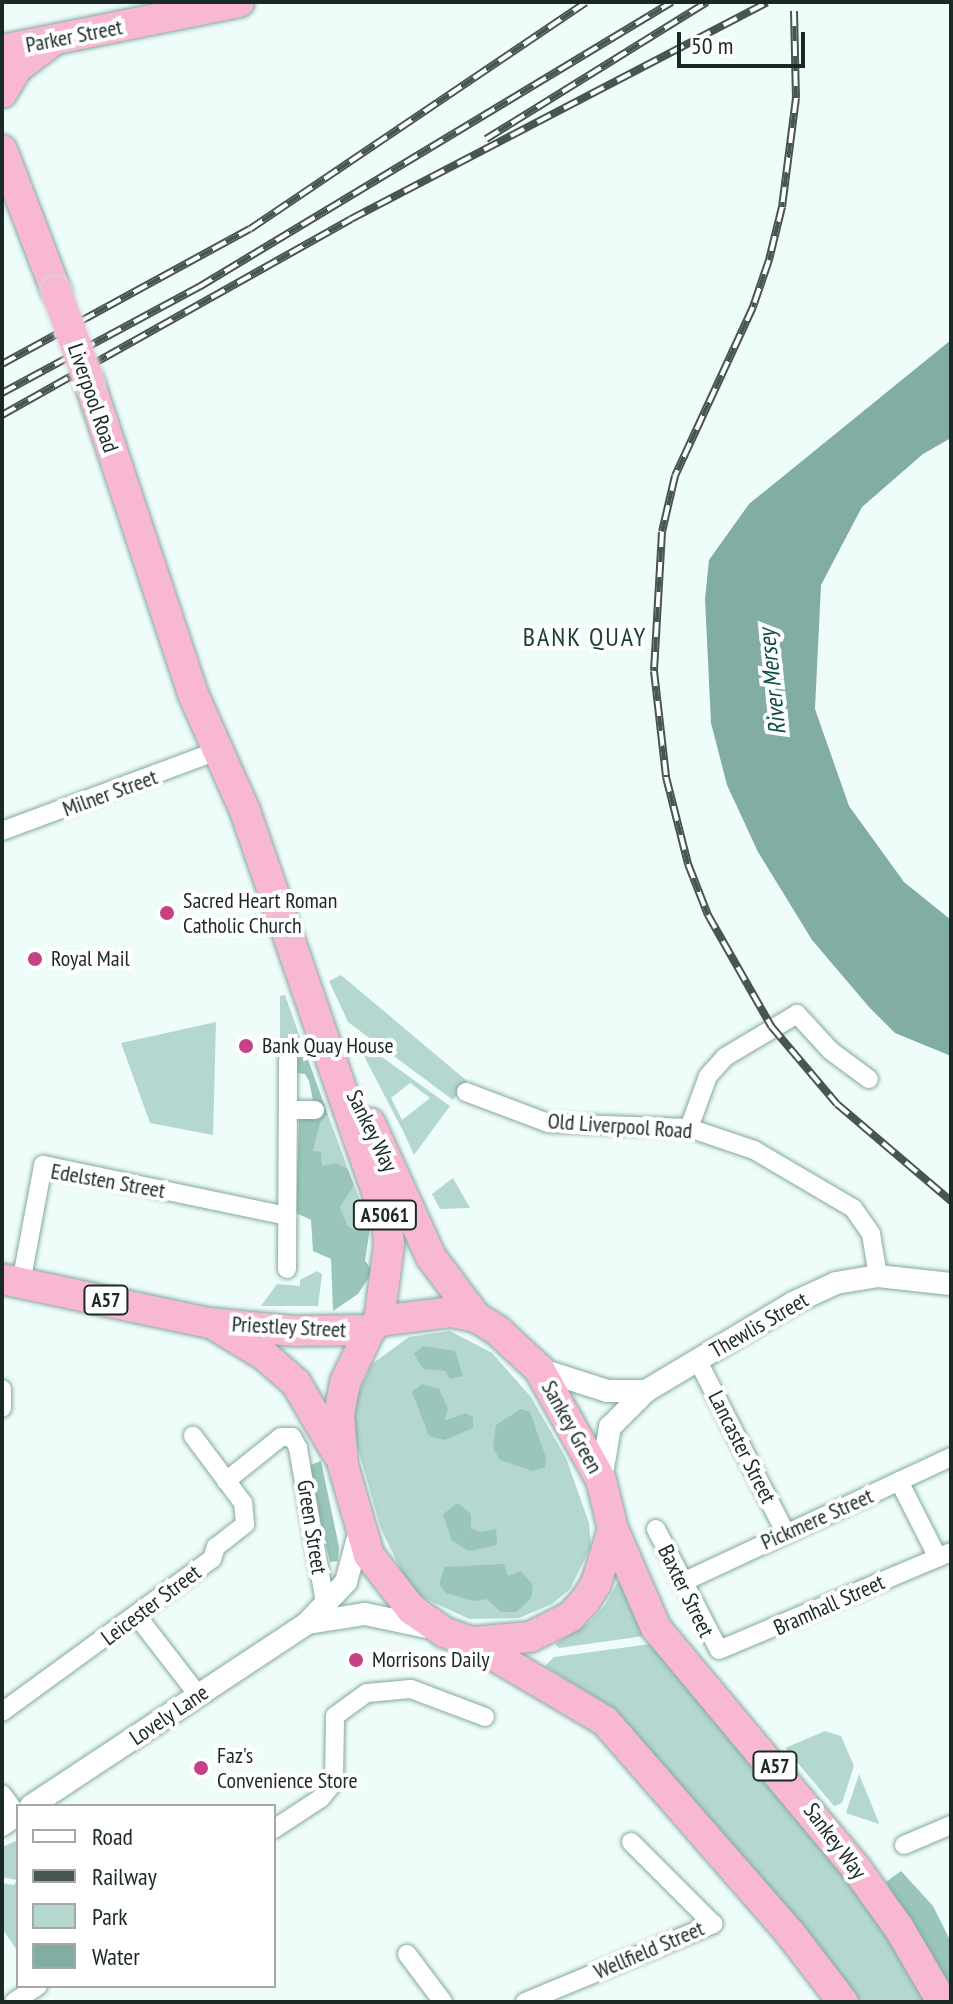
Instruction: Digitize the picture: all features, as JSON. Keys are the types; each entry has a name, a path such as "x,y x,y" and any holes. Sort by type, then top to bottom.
{"highway":[{"name":"Parker Street","path":"2,50 239,2"},
{"path":"2,93 17,68 57,40"},
{"name":"Liverpool Road","path":"2,149 89,381 179,649 217,751 245,811"},
{"name":"Liverpool Road","path":"179,649 207,689 231,744 245,811 294,960"},
{"name":"Sankey Way","path":"294,960 387,1221 389,1245 374,1326"},
{"name":"Sankey Way","path":"318,1026 372,1126 431,1257 476,1317"},
{"name":"Priestley Street","path":"11,1281 209,1323 276,1330 374,1326"},
{"name":"A57","path":"476,1317 452,1312 374,1326 345,1382 339,1414 343,1465 369,1555 395,1594 458,1637 605,1721 790,1933 843,2002"},
{"name":"Sankey Green","path":"476,1317 539,1369 601,1480 613,1529"},
{"name":"Priestley Street","path":"209,1323 264,1355 296,1383 343,1465"},
{"path":"458,1637 530,1637 570,1617 596,1584 613,1529"},
{"name":"Sankey Way","path":"613,1529 656,1628 848,1857 899,1928 942,2002"}],"street":[{"name":"Milner Street","path":"2,831 217,751"},
{"path":"689,1128 708,1076 725,1057 797,1014 831,1051 869,1079"},
{"path":"287,1269 296,1245 287,1216 288,1056"},
{"name":"Old Liverpool Road","path":"466,1092 548,1123 689,1128 754,1150 853,1208 871,1234 878,1276"},
{"path":"288,1110 315,1110"},
{"name":"Edelsten Street","path":"11,1281 43,1165 287,1216"},
{"path":"878,1276 951,1284"},
{"name":"Thewlis Street","path":"601,1480 610,1427 646,1391 793,1303 836,1283 878,1276"},
{"name":"Lancaster Street","path":"698,1361 785,1532"},
{"path":"539,1369 607,1391 646,1391"},
{"path":"2,1389 2,1408"},
{"name":"Leicester Street","path":"2,1712 212,1559 216,1547 245,1524 243,1503 193,1436"},
{"name":"Green Street","path":"226,1481 281,1437 292,1437 298,1448 320,1616"},
{"name":"Pickmere Street","path":"683,1582 951,1457"},
{"name":"Bramhall Street","path":"719,1650 945,1555 899,1481"},
{"name":"Lovely Lane","path":"34,1804 320,1616 346,1582 360,1528"},
{"name":"Baxter Street","path":"656,1529 719,1650"},
{"path":"320,1616 365,1614 458,1637"},
{"path":"137,1616 198,1695"},
{"path":"276,1828 321,1798 334,1782 335,1716 367,1693 411,1689 485,1717"},
{"path":"2,1794 16,1814"},
{"path":"904,1845 950,1826"},
{"name":"Wellfield Street","path":"525,2002 713,1924 631,1842"},
{"path":"407,1954 443,2002"},
{"path":"14,2002 35,1988"}],"green space":[{"path":"341,975 467,1081 453,1100 348,1022 329,981"},
{"path":"285,995 302,1043 296,1054 280,1049 280,996"},
{"path":"216,1022 213,1135 150,1123 121,1043"},
{"path":"354,1037 450,1106 414,1155","holes":["410,1083 430,1098 402,1120 391,1098"]},
{"path":"328,1115 348,1169 321,1167 313,1151 321,1121"},
{"path":"453,1178 470,1208 440,1209 432,1194"},
{"path":"354,1185 368,1221 358,1231 348,1226 339,1207"},
{"path":"317,1271 322,1274 318,1306 261,1306 277,1284 300,1286 300,1280"},
{"path":"450,1331 492,1353 531,1397 566,1458 589,1523 591,1546 570,1589 552,1604 519,1618 469,1619 420,1596 406,1580 381,1529 353,1431 353,1404 372,1364 409,1337"},
{"path":"620,1578 651,1635 559,1648 555,1644 590,1622 605,1605"},
{"path":"658,1643 826,1843 932,2002 861,2002 616,1710 545,1666 554,1657"},
{"path":"825,1731 841,1736 854,1766 842,1803 834,1806 785,1748"},
{"path":"859,1774 879,1823 879,1824 846,1813"},
{"path":"16,1841 16,1880 2,1877 2,1847"},
{"path":"16,1882 16,1949 2,1928 2,1883 14,1885"}],"shaded area":[{"path":"302,1043 328,1115 321,1121 313,1151 321,1152 322,1166 336,1163 348,1169 354,1185 340,1207 348,1226 358,1231 368,1221 370,1228 365,1261 373,1271 358,1294 333,1311 331,1259 313,1251 311,1220 296,1213 299,1120 316,1115 309,1081 305,1074 296,1073 296,1054"},
{"path":"423,1346 455,1351 463,1376 450,1379 445,1371 423,1369 414,1354"},
{"path":"422,1384 439,1389 448,1409 444,1421 466,1413 473,1417 473,1428 445,1440 429,1436 412,1392"},
{"path":"521,1409 530,1412 546,1458 545,1467 533,1471 500,1460 493,1448 496,1425"},
{"path":"321,1461 339,1547 338,1561 330,1562 308,1466"},
{"path":"458,1503 471,1514 471,1528 480,1532 496,1529 497,1545 469,1551 452,1541 443,1514"},
{"path":"504,1564 508,1576 521,1571 533,1585 531,1598 516,1612 501,1612 487,1599 474,1601 446,1593 439,1584 445,1567"},
{"path":"901,1871 933,1906 951,1942 951,1994 886,1882"}],"water":[{"name":"River Mersey","path":"951,340 951,438 923,454 862,507 821,585 815,709 849,806 904,882 951,920 951,1056 895,1033 869,1007 812,940 758,852 727,785 711,723 705,599 709,560 749,504"}],"railway":[{"path":"2,364 250,229 586,2"},
{"path":"2,393 199,287 672,2"},
{"path":"486,139 707,2"},
{"path":"2,415 351,219 767,2"},
{"path":"794,11 796,98 782,207 769,260 753,307 675,476 662,532 654,671 666,777 688,864 708,915 771,1026 837,1104 951,1201"}],"place":[{"name":"Sacred Heart Roman Catholic Church","path":"167,913"},
{"name":"Royal Mail","path":"35,959"},
{"name":"Bank Quay House","path":"246,1046"},
{"name":"Morrisons Daily","path":"356,1660"},
{"name":"Faz's Convenience Store","path":"201,1768"}],"district":[{"name":"BANK QUAY","path":"585,637"}]}
